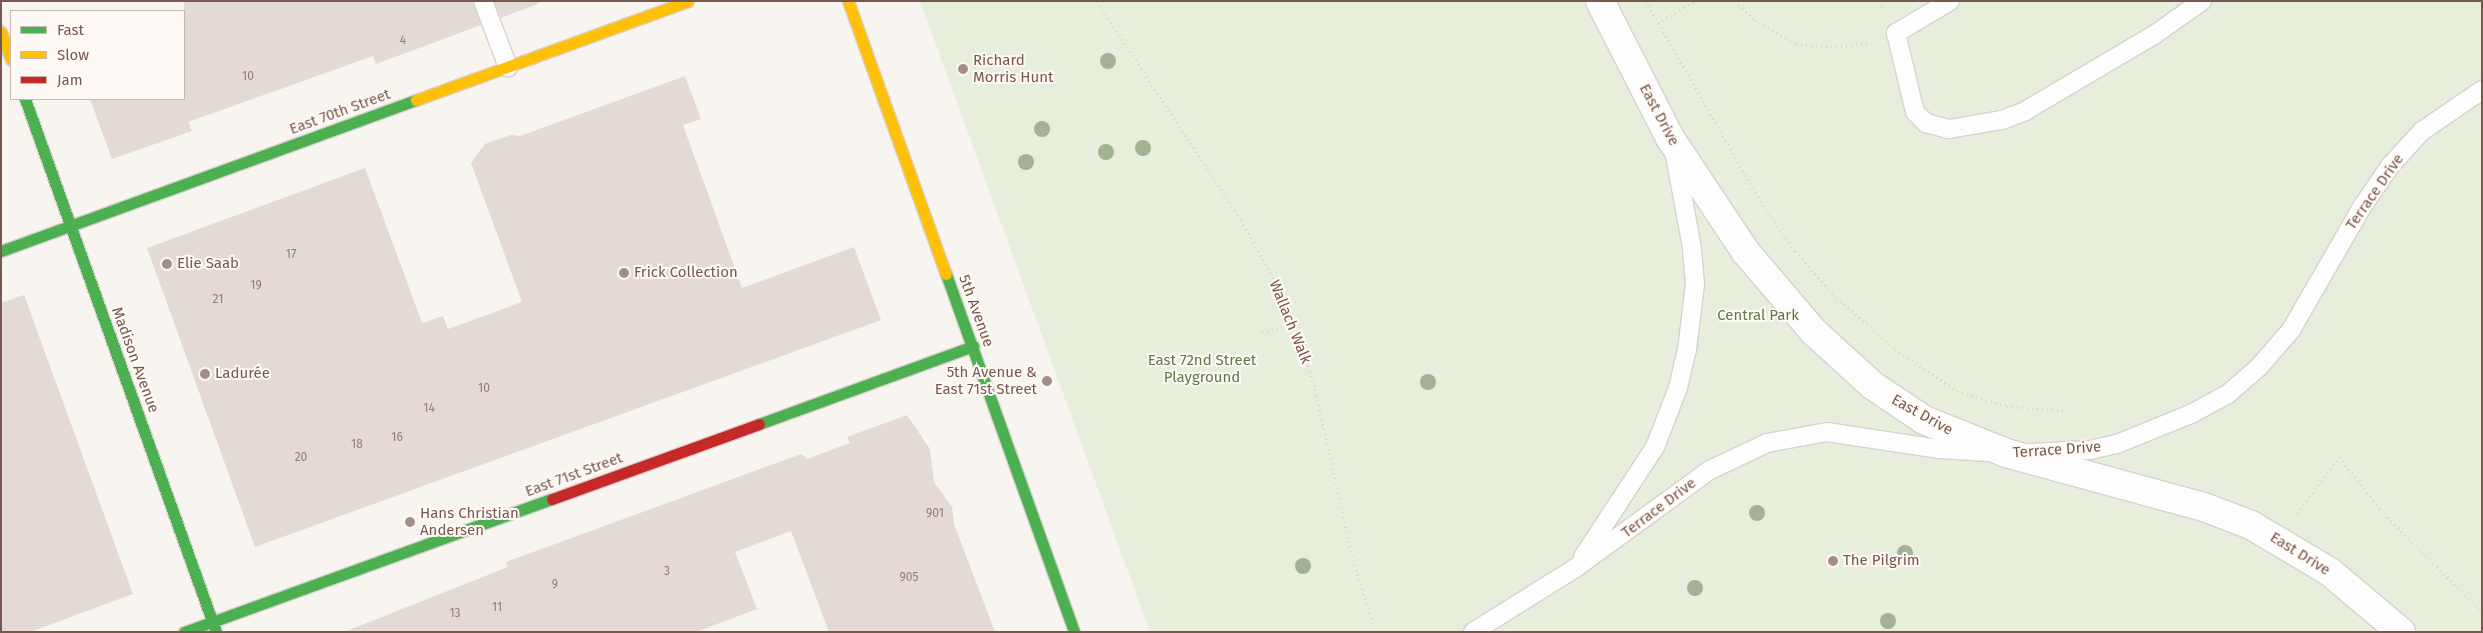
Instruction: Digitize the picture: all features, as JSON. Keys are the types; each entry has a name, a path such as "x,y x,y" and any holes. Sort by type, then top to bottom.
{"street":[{"name":"East 70th Street","path":"1,251 688,1"},
{"name":"5th Avenue","path":"848,1 974,346 1074,632"},
{"name":"East Drive","path":"1600,1 1670,138 1745,251 1832,350 1872,385 1924,420 2006,453 2204,507 2251,525 2330,572 2400,632"},
{"path":"1,32 10,56"},
{"name":"Madison Avenue","path":"26,100 214,626"},
{"name":"East 71st Street","path":"184,632 214,626 974,346"}],"lane":[{"path":"483,1 508,67"},
{"path":"1950,1 1896,33 1915,112 1926,123 1949,129 1968,127 2025,110 2154,35 2202,1"},
{"name":"Terrace Drive","path":"1473,632 1574,569 1710,470 1748,450 1785,438 1845,433 1940,449 2006,453 2090,450 2117,444 2191,414 2228,394 2259,367 2291,330 2362,207 2390,166 2422,131 2482,90"},
{"name":"Terrace Drive","path":"1574,569 1615,513 1655,446 1678,388 1687,350 1694,292 1692,248 1688,207 1670,138"}],"path":[{"name":"Wallach Walk","path":"1097,1 1242,220 1282,295 1313,380 1353,560 1374,626"},
{"path":"1646,1 1764,208 1795,251 1833,294 1895,349 1957,391 2007,406 2067,410"},
{"path":"1658,23 1695,1"},
{"path":"1735,1 1755,20 1796,44 1836,47 1873,43 1896,33"},
{"path":"1262,332 1293,324"},
{"path":"2297,513 2339,457 2380,510 2482,612"}],"green space":[{"name":"Central Park","path":"920,1 2482,1 2482,632 1150,632"}],"building":[{"path":"184,1 473,1 481,25 376,64 373,56 188,122 192,131 112,159 90,100 185,100"},
{"path":"494,1 538,1 538,4 501,18"},
{"path":"685,76 701,119 683,125 742,288 854,247 881,320 255,547 147,248 365,168 422,323 443,316 448,329 522,302 471,163 485,144 511,135 520,136"},
{"path":"24,295 133,594 30,632 1,632 1,303"},
{"path":"907,415 930,449 934,482 952,507 954,524 995,632 829,632 791,531 735,552 757,609 696,632 344,632 508,567 506,562 801,454 807,459 850,443 847,437"}],"traffic: fast":[{"path":"25,100 216,632"},
{"path":"1,251 416,100"},
{"path":"946,274 1074,632"},
{"path":"759,424 973,346"},
{"path":"184,632 552,499"}],"traffic: slow":[{"path":"416,100 688,1"},
{"path":"848,1 946,274"},
{"path":"1,32 10,56"}],"traffic: jam":[{"path":"552,499 759,424"}],"place":[{"name":"Richard Morris Hunt","path":"963,69"},
{"name":"Elie Saab","path":"167,264"},
{"name":"Frick Collection","path":"624,273"},
{"name":"Ladurée","path":"205,374"},
{"name":"5th Avenue & East 71st Street","path":"1047,381"},
{"name":"Hans Christian Andersen","path":"410,522"},
{"name":"The Pilgrim","path":"1833,561"}],"park label":[{"name":"East 72nd Street Playground","path":"1202,368"}]}
